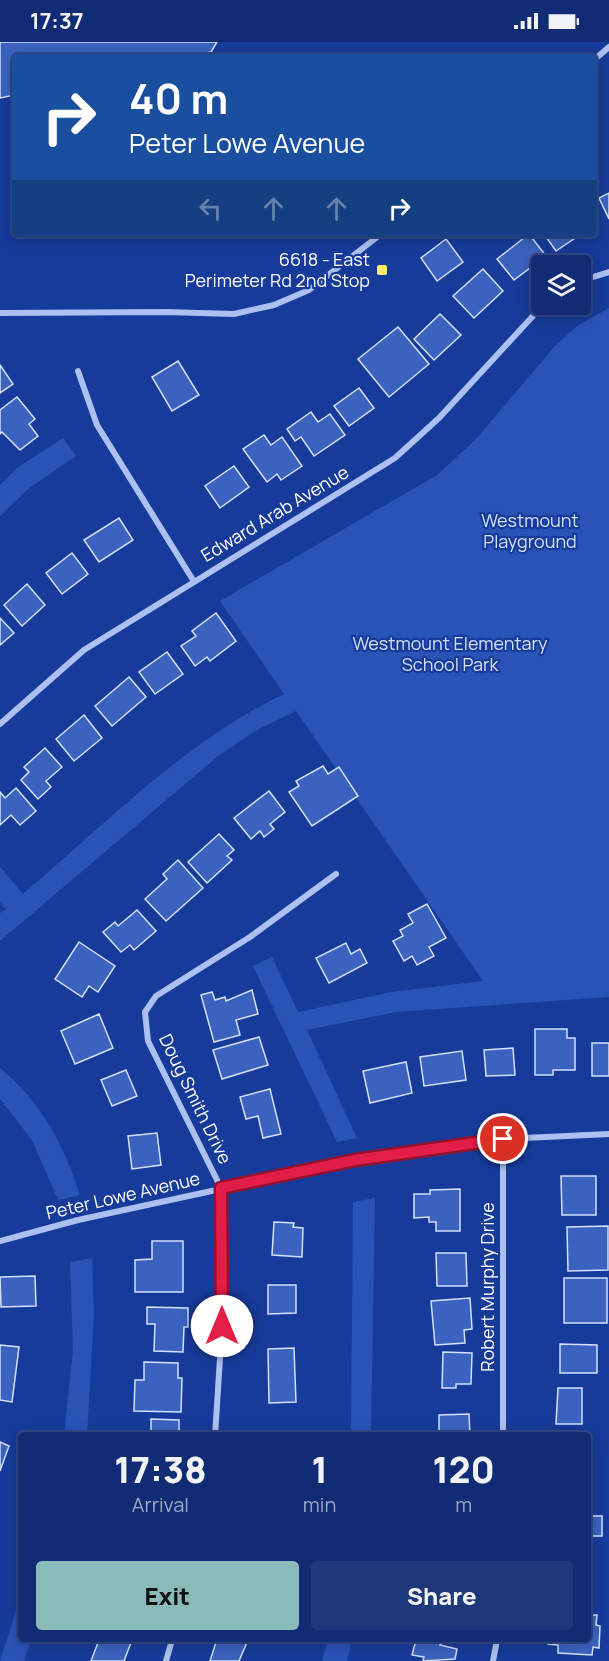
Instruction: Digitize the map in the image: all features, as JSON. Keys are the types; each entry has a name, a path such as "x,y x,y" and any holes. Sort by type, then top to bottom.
{"street":[{"path":"597,57 609,47"},
{"path":"0,314 165,312 234,314 274,305 309,290 377,237"},
{"path":"591,278 609,273"},
{"name":"Edward Arab Avenue","path":"0,724 84,650 193,580 394,458 439,418 534,315"},
{"path":"78,371 97,425 193,580"},
{"name":"Doug Smith Drive","path":"215,1432 222,1326 221,1188 148,1041 145,1012 156,996 250,937 336,874"},
{"name":"Peter Lowe Avenue","path":"0,1241 221,1188 355,1160 503,1139 609,1134"},
{"name":"Robert Murphy Drive","path":"503,1139 503,1432"},
{"path":"166,1661 171,1642"},
{"path":"493,1661 497,1642"}],"green space":[{"name":"Westmount Elementary School Park","path":"609,308 609,997 396,1012 307,1030 357,1138 337,1142 253,966 272,957 298,1012 392,992 483,981 296,711 255,731 217,757 0,941 0,913 6,909 0,902 0,867 23,894 180,759 248,713 284,694 220,601 437,475 476,439 555,346 577,326"},
{"path":"63,438 76,456 28,489 0,516 0,485 17,468"},
{"path":"0,1068 15,1081 40,1110 67,1159 80,1195 58,1200 32,1140 0,1099"},
{"path":"375,1198 371,1432 351,1432 353,1202"},
{"path":"92,1258 94,1315 87,1432 64,1432 73,1350 70,1262"},
{"path":"18,1604 18,1642 30,1642 24,1661 0,1661"},
{"path":"327,1642 352,1642 347,1661 322,1661"}],"building":[{"path":"0,42 217,42 211,52 202,54 12,54 12,96 0,98"},
{"path":"609,193 609,219 599,198"},
{"path":"525,237 531,237 545,255 531,255 531,267 514,280 497,259"},
{"path":"546,237 577,237 556,251"},
{"path":"446,239 463,262 437,281 421,258"},
{"path":"483,269 503,291 474,318 453,296"},
{"path":"440,314 461,335 434,360 414,339"},
{"path":"398,327 429,364 389,397 358,359"},
{"path":"178,361 199,395 172,411 152,377"},
{"path":"0,365 13,384 0,393"},
{"path":"359,388 374,408 349,426 334,406"},
{"path":"17,397 35,419 29,424 38,436 20,450 2,432 0,434 0,410"},
{"path":"311,412 318,422 330,414 345,435 314,456 301,437 295,441 287,429"},
{"path":"264,435 271,445 282,437 302,466 281,480 277,474 267,482 243,449"},
{"path":"234,466 249,487 220,508 205,486"},
{"path":"119,518 133,540 99,562 84,540"},
{"path":"72,553 88,574 62,594 46,573"},
{"path":"27,584 45,605 22,626 4,605"},
{"path":"216,613 236,641 210,661 207,657 195,666 181,646 196,636 192,631"},
{"path":"0,618 14,633 0,645"},
{"path":"167,652 183,674 155,694 139,672"},
{"path":"129,677 146,697 112,726 95,706"},
{"path":"84,715 102,738 74,761 56,739"},
{"path":"45,748 62,767 46,781 51,787 38,799 21,780 29,772 24,767"},
{"path":"323,766 328,774 339,767 358,796 312,826 289,792 299,786 296,781"},
{"path":"16,788 36,811 20,825 11,815 0,825 0,792 5,798"},
{"path":"269,791 285,812 270,824 274,829 264,837 260,831 251,839 234,818"},
{"path":"219,834 234,850 227,856 232,860 207,883 188,862"},
{"path":"178,860 203,888 166,921 145,899 167,879 163,874"},
{"path":"427,904 446,938 429,947 434,956 417,965 412,956 404,961 393,941 403,936 400,930 413,923 408,914"},
{"path":"137,910 156,931 134,950 130,945 121,952 103,932 115,922 118,926"},
{"path":"79,942 115,966 98,992 89,986 82,997 55,979"},
{"path":"346,943 351,954 360,949 367,963 329,983 316,958"},
{"path":"252,990 258,1014 236,1020 240,1035 214,1042 201,995 212,992 215,1000 225,997 226,1001"},
{"path":"99,1014 113,1048 75,1064 61,1031"},
{"path":"535,1029 567,1029 567,1038 575,1038 575,1070 553,1070 553,1075 535,1075"},
{"path":"259,1037 268,1065 222,1079 213,1050"},
{"path":"592,1043 609,1043 609,1076 592,1076"},
{"path":"513,1048 515,1075 486,1076 484,1050"},
{"path":"462,1051 466,1080 424,1086 420,1057"},
{"path":"406,1062 412,1093 370,1103 363,1071"},
{"path":"126,1070 137,1096 112,1106 101,1080"},
{"path":"270,1089 281,1134 263,1138 258,1116 246,1119 240,1097"},
{"path":"157,1133 161,1165 132,1169 128,1136"},
{"path":"561,1176 596,1176 596,1215 562,1215"},
{"path":"460,1189 460,1231 436,1231 436,1222 429,1222 429,1217 414,1218 414,1194 430,1194 430,1190"},
{"path":"274,1222 294,1223 293,1227 303,1228 302,1257 272,1255"},
{"path":"608,1226 608,1270 568,1271 567,1227"},
{"path":"152,1241 183,1241 183,1292 135,1292 135,1260 152,1259"},
{"path":"436,1253 466,1253 467,1286 437,1286"},
{"path":"35,1276 36,1306 1,1307 0,1277"},
{"path":"564,1278 607,1278 607,1323 564,1323"},
{"path":"268,1285 296,1285 296,1313 268,1314"},
{"path":"470,1298 472,1329 464,1330 465,1343 435,1345 431,1301"},
{"path":"147,1307 188,1308 188,1327 184,1327 183,1352 154,1351 155,1324 147,1324"},
{"path":"560,1344 597,1345 597,1373 560,1373"},
{"path":"0,1345 19,1347 12,1402 0,1400"},
{"path":"294,1348 296,1402 269,1403 268,1349"},
{"path":"443,1352 472,1353 471,1384 456,1384 456,1388 442,1388"},
{"path":"144,1362 178,1363 178,1378 182,1378 181,1412 134,1411 135,1380 144,1380"},
{"path":"558,1388 582,1388 582,1424 556,1424"},
{"path":"469,1414 470,1432 439,1432 439,1415"},
{"path":"151,1419 179,1420 179,1432 151,1432"},
{"path":"0,1442 9,1446 0,1471"},
{"path":"591,1516 602,1516 602,1536 591,1536"},
{"path":"591,1615 597,1615 596,1625 600,1626 599,1648 593,1647 592,1655 558,1653 558,1645 548,1644 548,1642 591,1642"},
{"path":"98,1642 131,1642 124,1661 91,1661"},
{"path":"216,1642 247,1642 239,1661 210,1661"},
{"path":"415,1642 441,1642 440,1645 457,1649 455,1659 423,1661 424,1657 412,1655"}],"place":[{"name":"6618 - East Perimeter Rd 2nd Stop","path":"382,270"}],"route":[{"path":"222,1326 221,1188 355,1160 503,1139"}],"park label":[{"name":"Westmount Playground","path":"530,531"}]}
